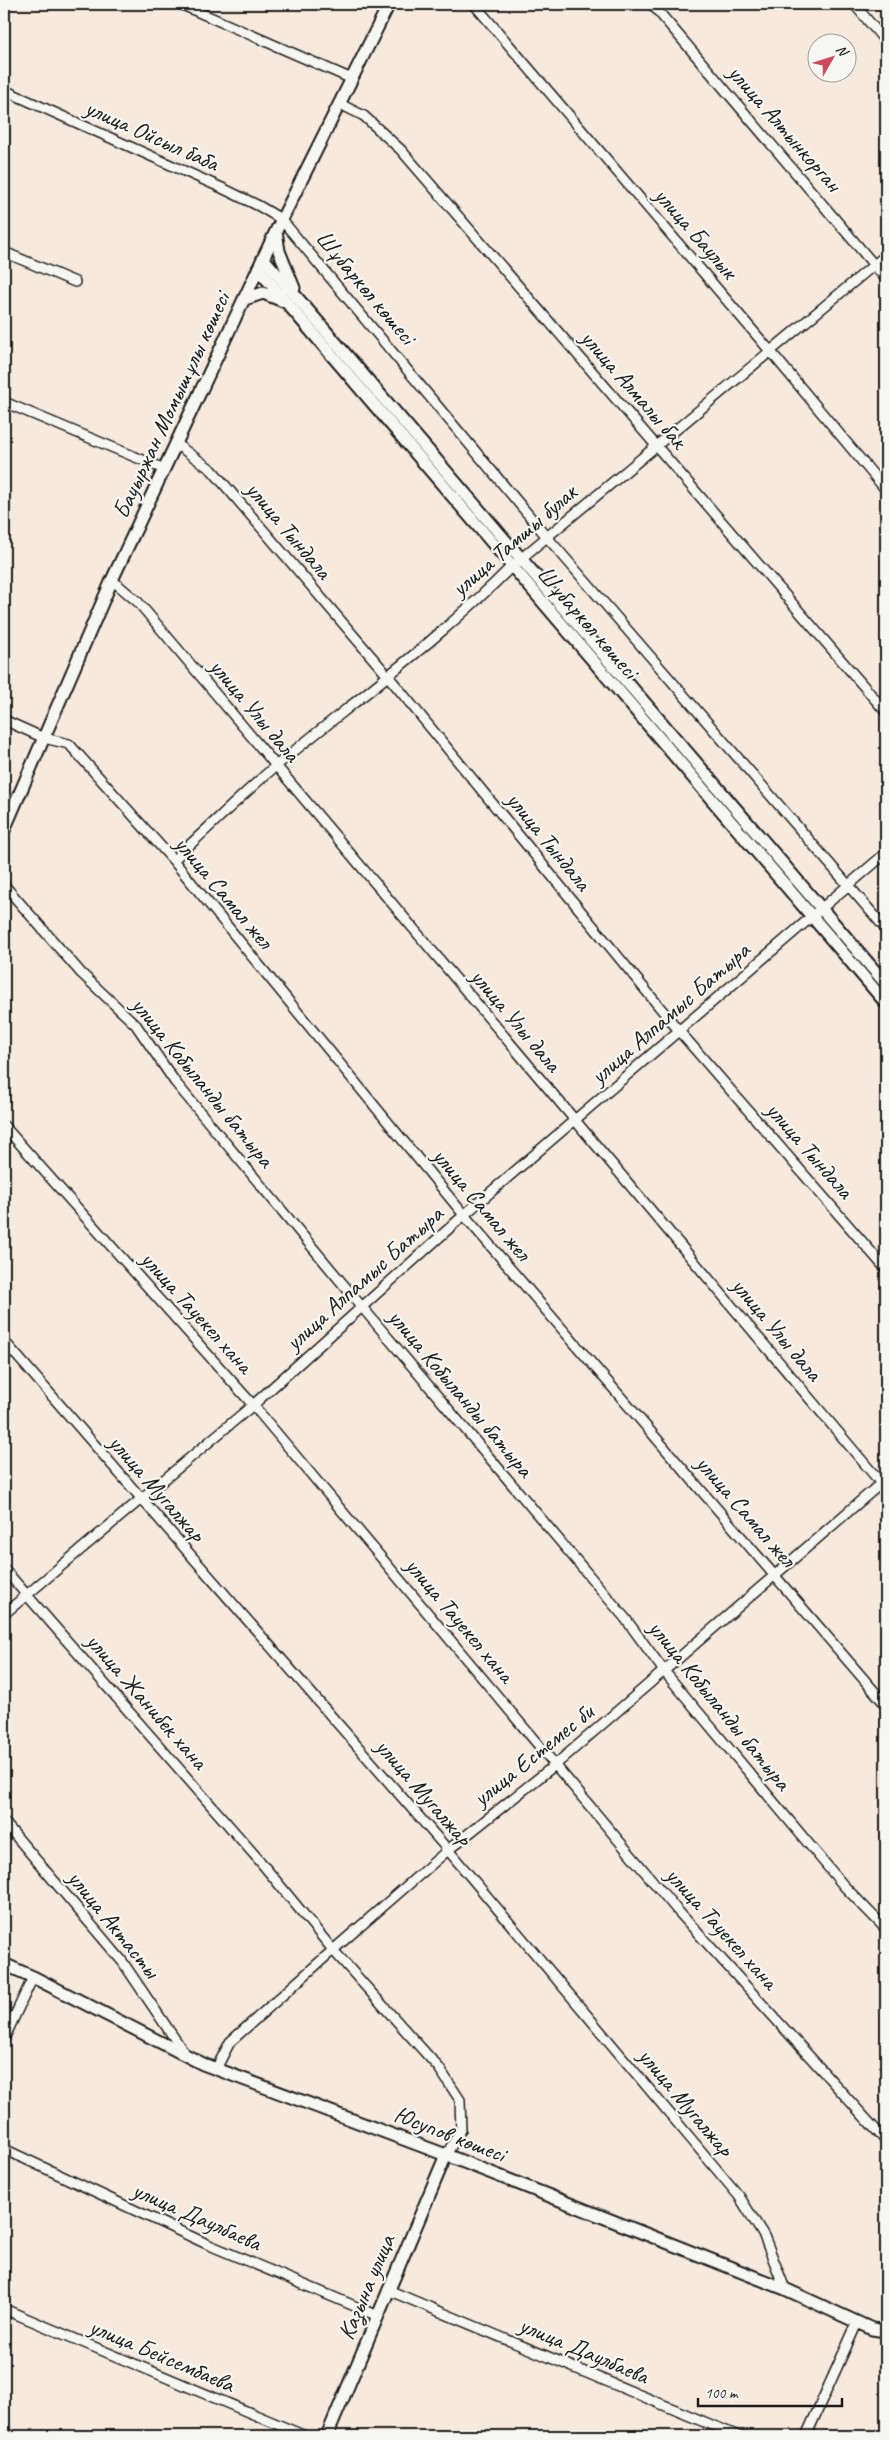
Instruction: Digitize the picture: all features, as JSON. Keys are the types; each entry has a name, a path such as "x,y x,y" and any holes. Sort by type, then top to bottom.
{"street":[{"path":"180,4 352,79"},
{"name":"Бауыржан Момышұлы көшесі","path":"4,830 112,580 281,219 389,4"},
{"name":"улица Баулык","path":"474,4 771,352 886,490"},
{"name":"улица Алтынкорган","path":"652,4 886,279"},
{"path":"854,4 886,42"},
{"name":"улица Ойсыл баба","path":"4,90 222,188 281,219"},
{"name":"улица Алмалы бак","path":"340,104 364,116 401,150 886,712"},
{"name":"Шұбаркөл көшесі","path":"281,219 547,537 849,883 886,929"},
{"path":"276,231 285,267 303,305"},
{"path":"4,252 75,282"},
{"name":"улица Тамшы булак","path":"174,860 276,766 388,676 491,587 516,562 886,255"},
{"name":"Шұбаркөл көшесі","path":"260,264 288,304 886,984"},
{"name":"Шұбаркөл көшесі","path":"260,264 303,305 811,916 886,1003"},
{"path":"245,299 263,294 288,304"},
{"path":"4,402 164,469"},
{"name":"улица Тындала","path":"176,444 212,470 388,676 680,1032 886,1268"},
{"name":"улица Улы дала","path":"112,580 138,602 575,1122 885,1484"},
{"name":"улица Самал жел","path":"4,720 44,738 69,744 174,860 464,1216 776,1575 886,1705"},
{"name":"улица Алпамыс Батыра","path":"4,1614 253,1405 464,1216 886,853"},
{"name":"улица Кобыланды батыра","path":"4,885 81,972 136,1025 176,1082 362,1307 625,1618 664,1671 844,1886 886,1929"},
{"name":"улица Тауекел хана","path":"4,1126 253,1405 677,1910 886,2141"},
{"name":"улица Мугалжар","path":"4,1341 448,1850 738,2196 764,2236 785,2289"},
{"name":"улица Естемес би","path":"216,2069 230,2042 333,1950 448,1850 555,1765 885,1484"},
{"name":"улица Жанибек хана","path":"4,1569 259,1860 333,1950 439,2068 460,2100 461,2130 446,2155"},
{"name":"улица Актасты","path":"4,1822 122,1961 186,2056"},
{"name":"Юсупов көшесі","path":"4,1964 186,2056 216,2069 446,2155 785,2289 872,2330 886,2331"},
{"path":"4,2039 33,1977"},
{"name":"улица Даулбаева","path":"4,2149 207,2244 376,2315"},
{"name":"Казына улица","path":"327,2436 376,2315 446,2155"},
{"name":"улица Даулбаева","path":"388,2290 738,2436"},
{"name":"улица Бейсембаева","path":"4,2309 305,2436"},
{"path":"806,2436 857,2323"},
{"path":"872,2330 886,2340"}]}
